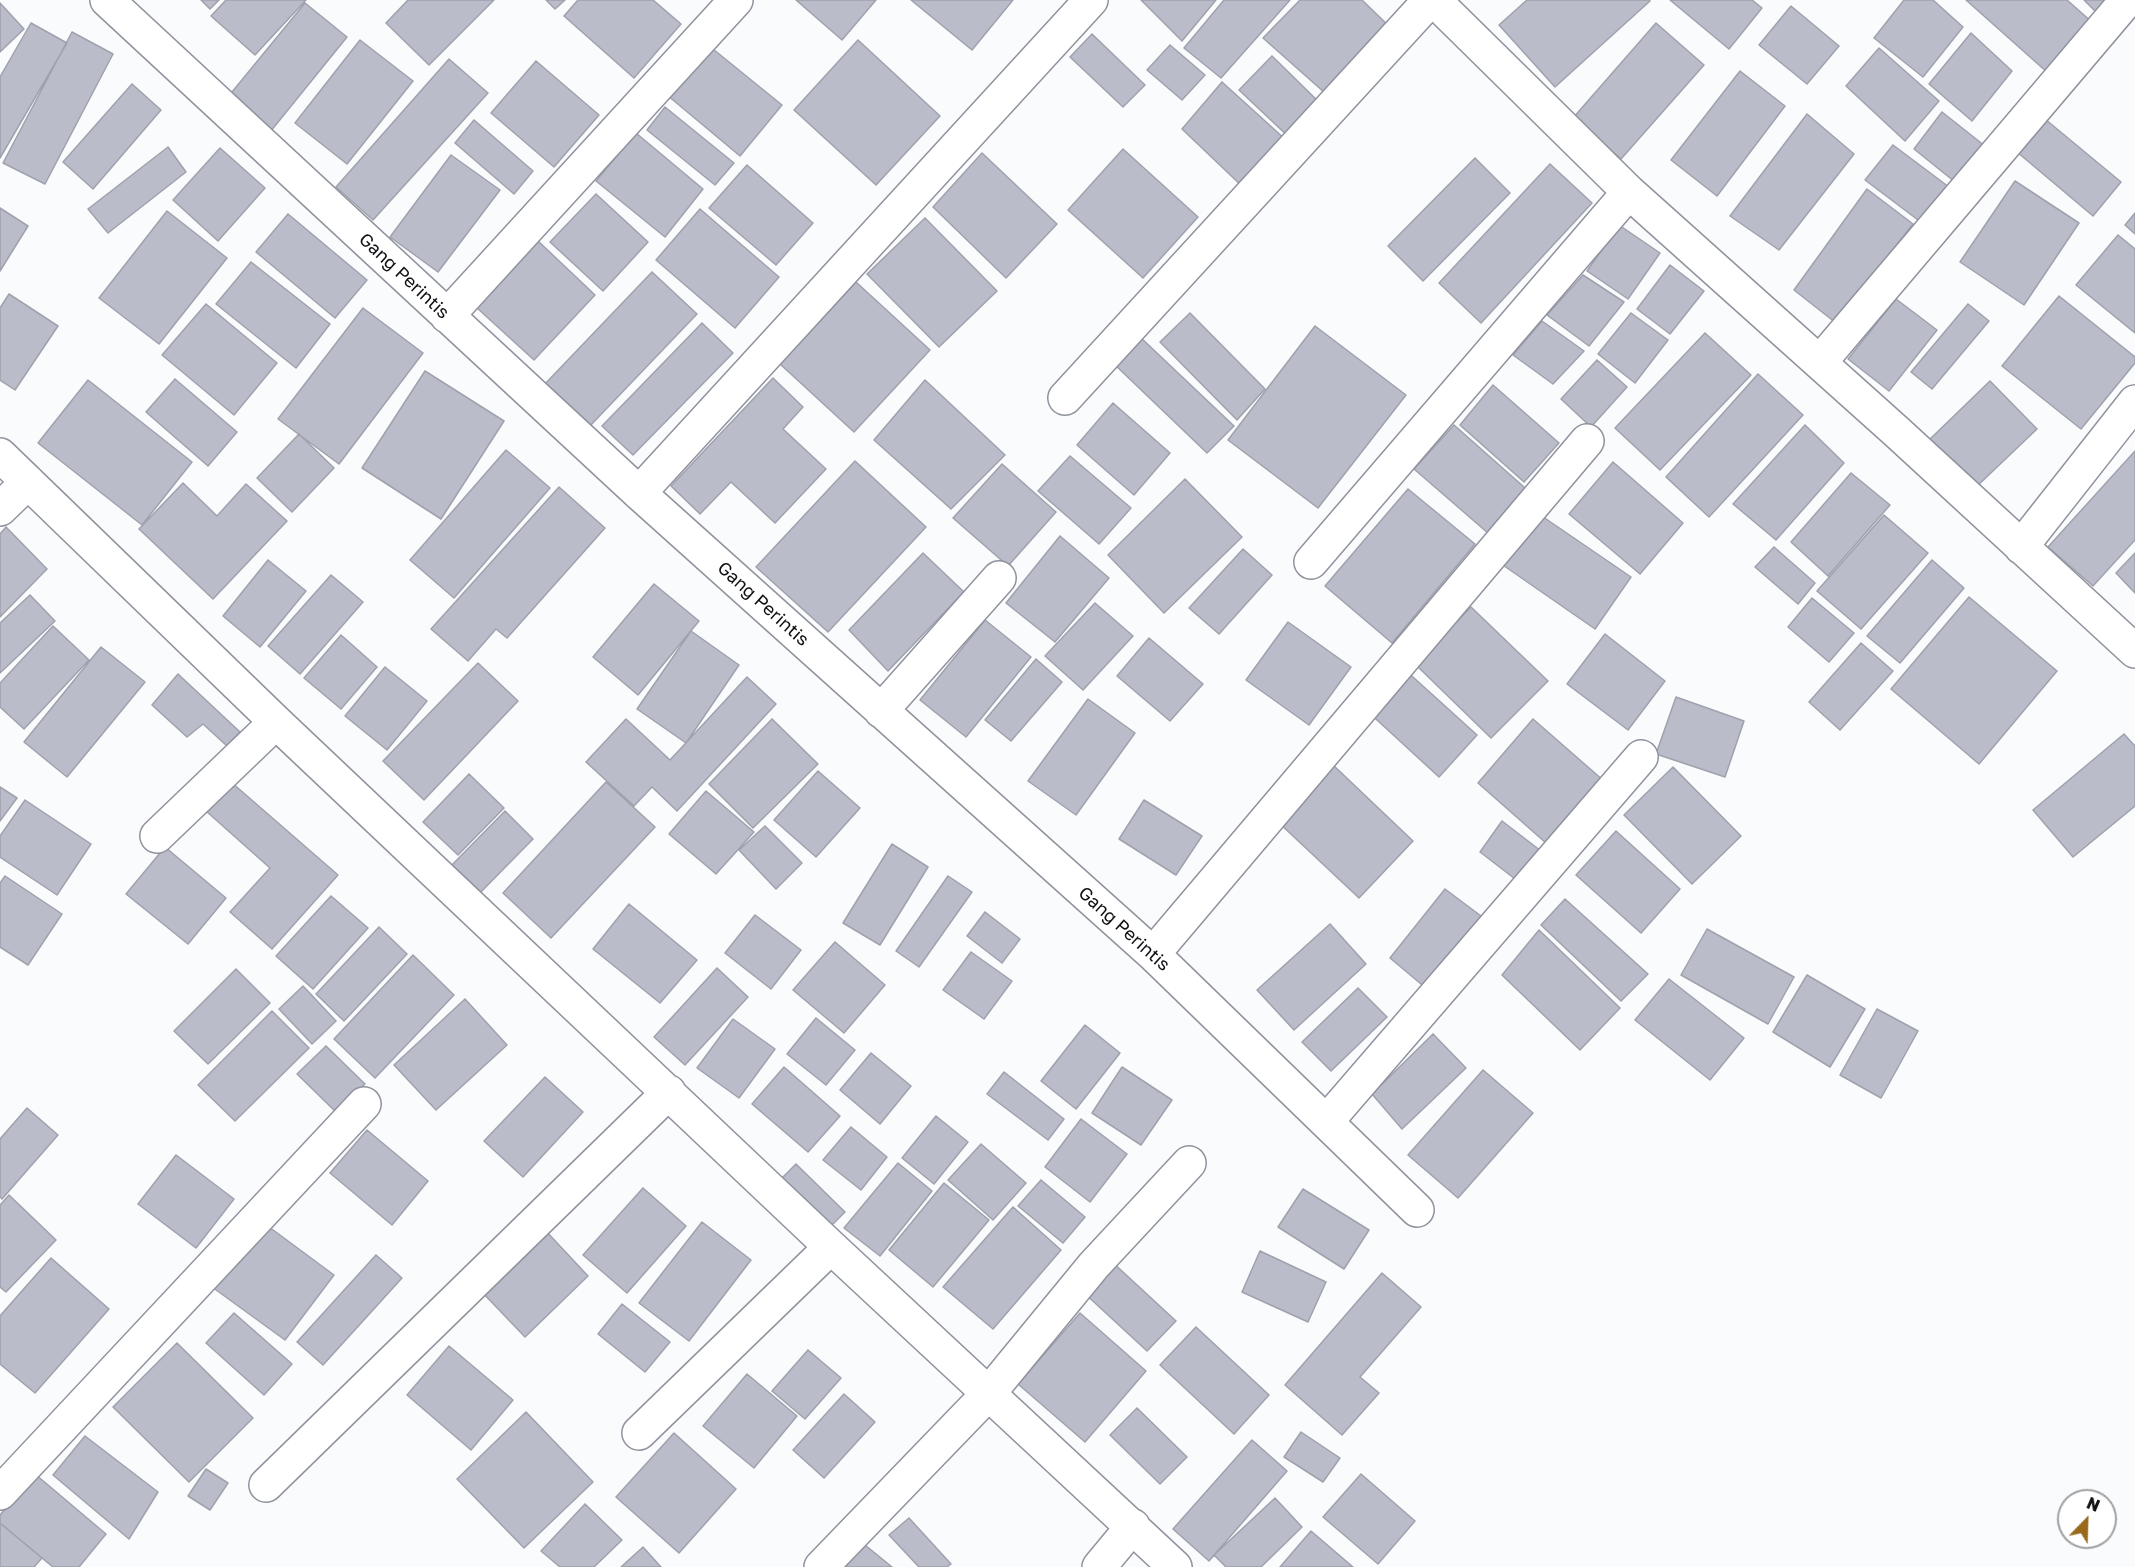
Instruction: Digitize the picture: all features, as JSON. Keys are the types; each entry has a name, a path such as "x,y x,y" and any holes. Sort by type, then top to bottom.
{"street":[{"name":"Gang Perintis","path":"107,0 639,493 1153,954 1417,1210"},
{"path":"447,316 736,0"},
{"path":"639,493 1090,0"},
{"path":"1065,398 1432,0 1629,192 1820,362 2135,651"},
{"path":"1820,362 2127,0"},
{"path":"1311,562 1629,192"},
{"path":"2021,547 2135,402"},
{"path":"1153,954 1587,441"},
{"path":"0,455 276,722 831,1247 1175,1567"},
{"path":"0,510 28,482"},
{"path":"881,711 999,578"},
{"path":"157,836 276,722"},
{"path":"1327,1121 1641,758"},
{"path":"266,1485 669,1092"},
{"path":"0,1493 364,1104"},
{"path":"821,1567 989,1393 1094,1265 1189,1163"},
{"path":"639,1433 831,1247"},
{"path":"1099,1567 1133,1526"}],"building":[{"path":"201,0 219,0 210,9"},
{"path":"226,0 306,0 255,55 211,16"},
{"path":"408,0 494,0 429,65 386,23"},
{"path":"546,0 565,0 555,9"},
{"path":"578,0 653,0 681,24 634,78 564,16"},
{"path":"796,0 876,0 842,40"},
{"path":"911,0 1013,0 972,50"},
{"path":"1141,0 1216,0 1182,41"},
{"path":"1224,0 1290,0 1221,78 1184,48"},
{"path":"1300,0 1362,0 1394,31 1334,101 1263,38"},
{"path":"1527,0 1650,1 1555,87 1499,25"},
{"path":"1670,0 1752,0 1762,8 1729,49"},
{"path":"1904,0 1933,0 1963,27 1923,77 1874,38"},
{"path":"1966,0 2067,0 2093,23 2048,73"},
{"path":"2084,0 2109,0 2096,12"},
{"path":"0,3 24,29 0,52"},
{"path":"305,3 347,37 266,137 223,103"},
{"path":"1791,6 1839,46 1807,84 1759,45"},
{"path":"31,23 67,43 0,158 0,77"},
{"path":"1656,23 1704,65 1621,159 1573,118"},
{"path":"72,32 113,54 45,184 3,163"},
{"path":"1971,33 2012,71 1972,121 1929,84"},
{"path":"1092,34 1145,85 1123,107 1070,57"},
{"path":"360,40 413,81 347,164 295,123"},
{"path":"858,40 940,116 876,185 794,110"},
{"path":"708,45 782,105 740,156 667,95"},
{"path":"1170,45 1205,75 1182,100 1147,70"},
{"path":"1879,48 1939,101 1905,141 1846,86"},
{"path":"1272,56 1324,107 1292,140 1239,90"},
{"path":"449,59 488,93 373,220 336,187"},
{"path":"536,61 599,115 554,167 491,113"},
{"path":"1740,71 1785,106 1717,196 1671,160"},
{"path":"1222,82 1286,140 1245,189 1182,129"},
{"path":"132,84 161,110 93,189 63,162"},
{"path":"665,107 734,163 715,185 647,130"},
{"path":"1942,112 1990,150 1960,186 1914,149"},
{"path":"1807,114 1854,154 1779,250 1730,216"},
{"path":"2045,119 2121,182 2093,216 2017,152"},
{"path":"474,120 533,171 514,194 455,143"},
{"path":"636,133 703,189 665,237 596,181"},
{"path":"1893,145 1953,190 1926,226 1865,180"},
{"path":"168,147 186,172 108,233 88,209"},
{"path":"220,148 265,188 218,241 173,200"},
{"path":"1123,149 1198,217 1143,278 1068,210"},
{"path":"982,153 1057,224 1006,278 933,207"},
{"path":"451,155 500,190 438,272 390,237"},
{"path":"1475,158 1510,193 1423,281 1388,246"},
{"path":"1550,164 1592,203 1481,323 1439,283"},
{"path":"747,165 813,223 776,265 709,208"},
{"path":"2015,181 2079,223 2024,305 1960,262"},
{"path":"1867,189 1913,224 1836,323 1794,290"},
{"path":"596,194 648,242 603,291 550,242"},
{"path":"0,208 28,226 0,271"},
{"path":"700,209 779,277 735,328 656,260"},
{"path":"167,211 227,258 159,344 99,298"},
{"path":"2135,213 2135,234 2125,225"},
{"path":"288,214 367,280 335,318 256,252"},
{"path":"925,218 997,291 939,347 867,274"},
{"path":"1619,225 1660,253 1628,299 1587,271"},
{"path":"2118,235 2135,249 2135,333 2076,285"},
{"path":"537,240 595,295 534,360 476,307"},
{"path":"251,262 330,324 296,368 216,304"},
{"path":"1670,265 1704,291 1670,334 1637,309"},
{"path":"652,272 697,314 588,428 543,386"},
{"path":"1583,275 1624,302 1589,346 1547,315"},
{"path":"856,282 930,350 854,432 780,364"},
{"path":"9,294 58,326 15,390 0,380 0,308"},
{"path":"2059,296 2135,357 2135,363 2081,429 2002,366"},
{"path":"1896,299 1937,330 1889,391 1848,359"},
{"path":"206,304 277,363 234,415 162,355"},
{"path":"1968,304 1989,321 1932,389 1911,372"},
{"path":"363,308 423,353 339,464 278,419"},
{"path":"1190,313 1265,389 1237,420 1160,342"},
{"path":"1631,313 1668,340 1635,383 1598,354"},
{"path":"1542,321 1584,351 1553,384 1513,355"},
{"path":"702,323 733,353 633,455 602,426"},
{"path":"1315,326 1406,395 1318,508 1228,440"},
{"path":"1705,333 1751,375 1660,470 1615,428"},
{"path":"1139,336 1234,426 1207,453 1113,363"},
{"path":"1597,360 1627,387 1591,427 1561,399"},
{"path":"425,371 504,421 441,519 362,468"},
{"path":"1758,374 1803,415 1709,517 1666,477"},
{"path":"773,378 803,407 783,429 826,469 775,523 731,482 700,514 671,486"},
{"path":"175,379 237,432 208,466 146,412"},
{"path":"88,380 192,462 142,525 38,443"},
{"path":"925,380 1005,455 951,509 874,440"},
{"path":"1990,381 2037,429 1974,489 1928,441"},
{"path":"1493,385 1559,443 1524,482 1460,425"},
{"path":"1113,403 1170,453 1134,495 1077,445"},
{"path":"1454,425 1533,495 1496,540 1414,469"},
{"path":"1805,425 1844,463 1776,540 1733,504"},
{"path":"299,434 334,468 292,512 257,478"},
{"path":"506,450 550,488 454,598 410,560"},
{"path":"2135,451 2135,540 2093,586 2048,547"},
{"path":"1070,456 1131,508 1099,544 1038,491"},
{"path":"855,461 926,527 828,632 756,567"},
{"path":"1613,462 1683,523 1640,574 1569,514"},
{"path":"1002,464 1056,512 1008,566 953,518"},
{"path":"1851,473 1890,505 1828,576 1791,542"},
{"path":"1185,479 1242,537 1164,613 1108,555"},
{"path":"183,483 217,516 246,484 287,521 213,599 139,529"},
{"path":"559,487 605,528 507,638 496,629 468,661 431,629"},
{"path":"1408,489 1475,544 1392,643 1325,586"},
{"path":"1533,510 1631,577 1595,629 1497,561"},
{"path":"1884,515 1928,553 1861,629 1817,591"},
{"path":"6,527 47,569 0,617 0,534"},
{"path":"1060,536 1109,578 1055,642 1006,603"},
{"path":"1774,547 1815,583 1798,604 1755,567"},
{"path":"1243,549 1272,575 1219,634 1189,608"},
{"path":"923,553 964,592 888,671 849,630"},
{"path":"2135,553 2135,593 2116,573"},
{"path":"268,560 306,591 260,647 223,616"},
{"path":"1932,560 1964,588 1900,663 1867,636"},
{"path":"331,575 363,602 300,674 268,646"},
{"path":"654,584 699,621 638,695 593,657"},
{"path":"30,595 55,621 0,673 0,623"},
{"path":"1969,597 2057,671 1979,764 1891,689"},
{"path":"1812,598 1854,633 1829,662 1788,627"},
{"path":"1095,603 1133,636 1083,690 1045,656"},
{"path":"1471,607 1548,681 1491,738 1415,664"},
{"path":"985,620 1031,657 966,737 920,700"},
{"path":"1288,622 1351,667 1309,725 1246,680"},
{"path":"53,626 89,660 24,729 0,707 0,683"},
{"path":"691,631 739,665 686,743 637,709"},
{"path":"1605,634 1665,681 1628,730 1567,684"},
{"path":"341,635 377,667 341,709 304,678"},
{"path":"1149,638 1203,684 1170,721 1117,676"},
{"path":"1861,643 1893,671 1840,730 1809,702"},
{"path":"101,647 145,682 67,777 24,742"},
{"path":"1036,659 1062,682 1011,741 985,720"},
{"path":"478,663 518,701 424,800 383,761"},
{"path":"385,667 427,701 387,750 345,716"},
{"path":"1403,668 1477,735 1439,777 1365,709"},
{"path":"178,674 240,732 227,746 203,724 187,737 152,705"},
{"path":"747,677 776,704 677,811 652,787 634,806 586,762 626,719 670,760"},
{"path":"1676,697 1744,721 1725,777 1656,754"},
{"path":"1088,699 1135,733 1076,815 1028,781"},
{"path":"772,719 818,764 753,828 709,784"},
{"path":"1533,719 1604,781 1546,843 1478,783"},
{"path":"2124,734 2135,746 2135,806 2073,857 2033,810"},
{"path":"1332,764 1413,841 1359,898 1277,821"},
{"path":"1673,767 1741,836 1692,884 1624,815"},
{"path":"818,771 860,808 816,857 774,820"},
{"path":"469,774 504,808 458,855 423,822"},
{"path":"231,782 338,875 272,949 230,912 270,868 206,811"},
{"path":"606,782 655,827 551,938 503,893"},
{"path":"0,787 17,798 0,821"},
{"path":"706,791 754,832 716,874 669,834"},
{"path":"25,800 91,844 57,895 0,857 0,836"},
{"path":"1144,800 1202,836 1176,875 1119,839"},
{"path":"505,811 533,839 475,898 447,870"},
{"path":"1502,821 1541,851 1519,882 1480,852"},
{"path":"765,826 802,863 776,889 739,850"},
{"path":"1616,831 1680,889 1641,933 1576,875"},
{"path":"892,844 928,867 880,945 843,923"},
{"path":"165,847 226,898 188,944 126,894"},
{"path":"5,876 62,914 28,965 0,947 0,883"},
{"path":"948,876 972,892 919,967 896,951"},
{"path":"1445,889 1489,922 1427,989 1390,958"},
{"path":"331,896 368,928 313,989 276,956"},
{"path":"1565,899 1648,974 1621,1001 1541,925"},
{"path":"629,904 697,960 660,1003 593,949"},
{"path":"985,912 1020,939 1002,963 967,936"},
{"path":"755,915 801,950 771,989 725,953"},
{"path":"1330,924 1366,964 1294,1030 1257,990"},
{"path":"379,927 407,954 344,1021 316,994"},
{"path":"1707,929 1794,977 1768,1024 1681,975"},
{"path":"1539,930 1620,1008 1580,1050 1502,975"},
{"path":"835,942 885,985 844,1033 793,990"},
{"path":"971,952 1012,981 984,1019 943,990"},
{"path":"413,955 454,995 375,1078 334,1039"},
{"path":"717,968 748,997 685,1065 654,1037"},
{"path":"236,969 270,1003 208,1064 174,1031"},
{"path":"1807,975 1865,1009 1830,1067 1773,1032"},
{"path":"1669,979 1744,1038 1710,1080 1635,1020"},
{"path":"303,986 336,1021 312,1044 279,1009"},
{"path":"1358,988 1387,1017 1331,1071 1302,1042"},
{"path":"465,999 507,1045 436,1110 394,1065"},
{"path":"1877,1009 1918,1031 1881,1098 1840,1075"},
{"path":"272,1011 309,1048 235,1121 198,1085"},
{"path":"816,1018 855,1050 826,1085 787,1054"},
{"path":"733,1019 775,1049 739,1098 697,1068"},
{"path":"1085,1025 1120,1053 1076,1109 1041,1081"},
{"path":"1433,1034 1466,1068 1402,1129 1372,1094"},
{"path":"326,1046 365,1084 337,1113 297,1074"},
{"path":"871,1053 911,1086 880,1124 840,1090"},
{"path":"784,1067 840,1116 808,1152 752,1104"},
{"path":"1122,1067 1172,1100 1141,1145 1092,1113"},
{"path":"1483,1070 1533,1113 1458,1198 1408,1155"},
{"path":"1004,1072 1064,1119 1048,1140 987,1094"},
{"path":"545,1077 583,1112 523,1177 484,1141"},
{"path":"27,1108 58,1135 2,1199 0,1197 0,1139"},
{"path":"936,1116 968,1142 934,1184 902,1158"},
{"path":"1081,1119 1127,1154 1090,1202 1045,1167"},
{"path":"851,1127 887,1157 861,1190 823,1160"},
{"path":"367,1130 428,1181 392,1225 330,1173"},
{"path":"981,1144 1026,1183 993,1220 948,1180"},
{"path":"176,1155 234,1199 196,1248 138,1204"},
{"path":"898,1163 932,1191 880,1256 844,1228"},
{"path":"796,1164 845,1212 828,1229 779,1181"},
{"path":"1041,1180 1085,1217 1063,1243 1018,1206"},
{"path":"944,1183 989,1220 933,1287 889,1250"},
{"path":"643,1188 686,1226 627,1293 583,1255"},
{"path":"1303,1189 1369,1230 1344,1269 1278,1227"},
{"path":"9,1195 56,1240 6,1292 0,1287 0,1205"},
{"path":"1013,1207 1061,1250 993,1329 943,1287"},
{"path":"261,1221 334,1275 285,1340 212,1287"},
{"path":"702,1222 751,1260 689,1341 639,1303"},
{"path":"544,1229 588,1276 525,1337 480,1290"},
{"path":"1260,1251 1326,1282 1308,1322 1242,1292"},
{"path":"376,1255 402,1278 323,1365 297,1342"},
{"path":"51,1258 109,1309 35,1393 0,1364 0,1316"},
{"path":"1110,1260 1176,1321 1147,1351 1082,1291"},
{"path":"1382,1273 1421,1307 1360,1377 1379,1393 1342,1435 1285,1385"},
{"path":"622,1304 670,1342 645,1372 598,1334"},
{"path":"234,1313 292,1364 264,1395 206,1343"},
{"path":"1080,1313 1146,1371 1085,1442 1018,1384"},
{"path":"1196,1327 1269,1395 1234,1434 1160,1365"},
{"path":"177,1343 253,1418 189,1482 113,1407"},
{"path":"449,1346 513,1400 471,1450 407,1395"},
{"path":"808,1350 841,1378 805,1419 772,1391"},
{"path":"747,1374 797,1416 754,1468 703,1426"},
{"path":"844,1394 875,1422 824,1478 793,1450"},
{"path":"1137,1408 1187,1457 1160,1484 1110,1435"},
{"path":"526,1412 593,1482 524,1548 457,1479"},
{"path":"1301,1432 1340,1458 1323,1482 1284,1457"},
{"path":"674,1433 736,1489 679,1553 616,1497"},
{"path":"85,1436 158,1492 129,1539 53,1475"},
{"path":"1252,1440 1287,1471 1209,1561 1173,1529"},
{"path":"206,1469 228,1483 210,1510 188,1496"},
{"path":"35,1474 106,1534 79,1567 53,1567 0,1523 0,1515"},
{"path":"1361,1474 1415,1521 1378,1564 1323,1517"},
{"path":"1275,1498 1302,1527 1261,1567 1226,1567 1214,1555"},
{"path":"585,1504 622,1540 594,1567 560,1567 541,1551"},
{"path":"909,1518 951,1564 947,1567 919,1567 889,1535"},
{"path":"0,1523 42,1558 34,1567 0,1567"},
{"path":"1311,1531 1353,1567 1280,1567"},
{"path":"854,1536 892,1567 828,1567"},
{"path":"643,1547 661,1567 621,1567"}]}
